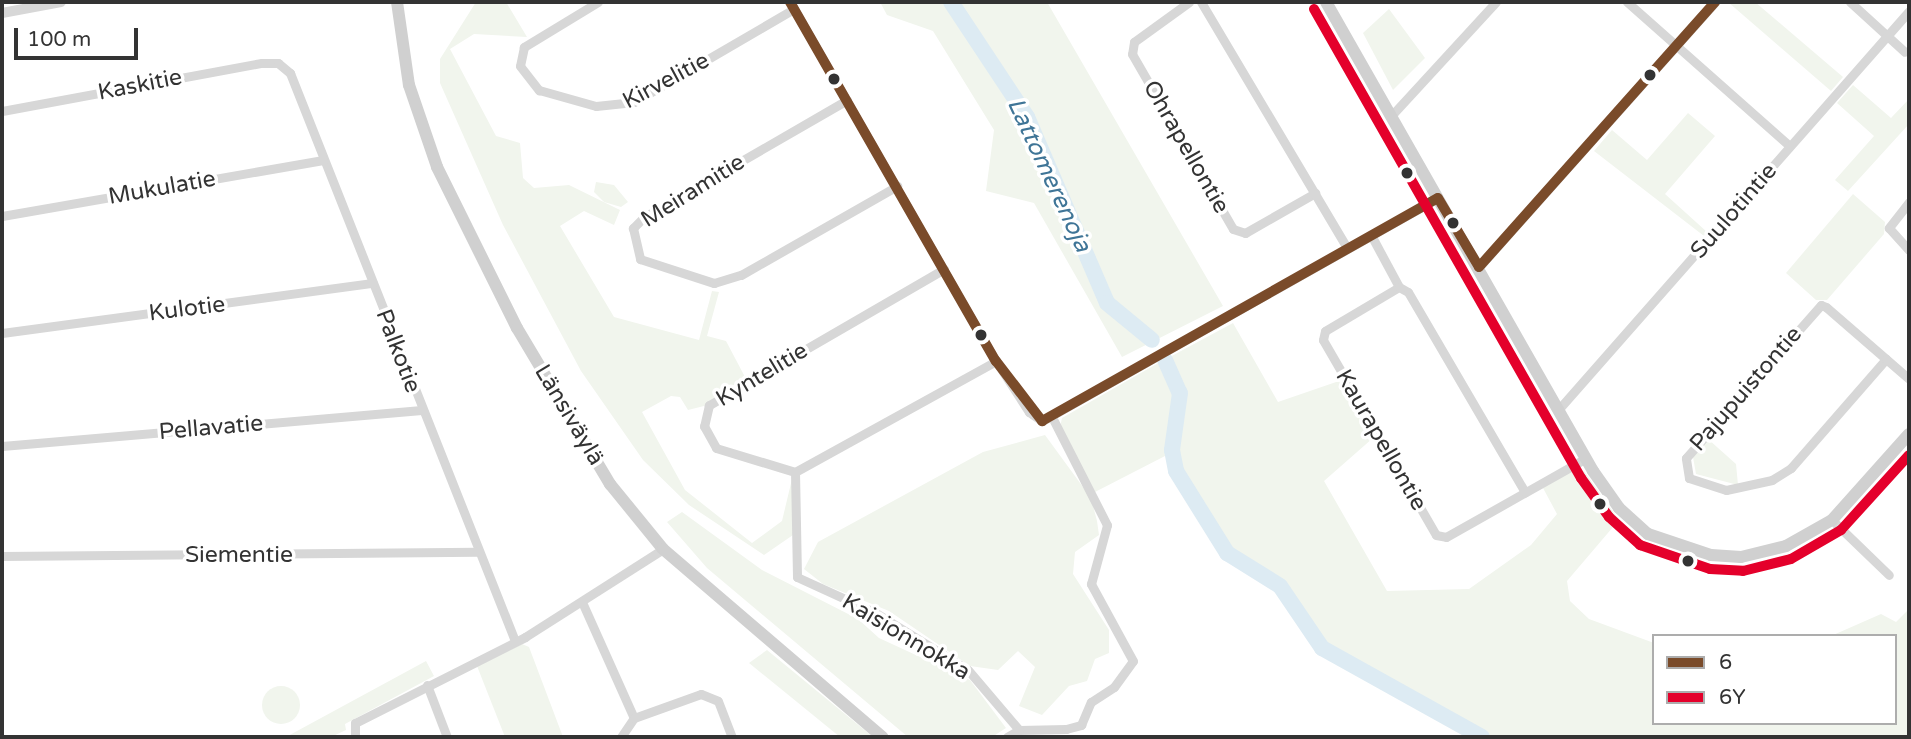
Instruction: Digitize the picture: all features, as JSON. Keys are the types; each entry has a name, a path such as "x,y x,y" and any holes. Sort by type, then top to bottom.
{"main road":[{"name":"Länsiväylä","path":"397,2 414,103 464,224 610,484 663,549 882,737"},
{"path":"1326,2 1586,457 1625,514 1648,534 1685,550 1765,553 1832,520 1909,434"}],"street":[{"path":"2,13 61,2"},
{"name":"Kirvelitie","path":"598,2 524,47 520,66 539,90 596,106 634,102 792,6"},
{"name":"Ohrapellontie","path":"1189,2 1134,42 1132,54 1233,229 1245,233 1315,193"},
{"path":"1202,2 1347,248"},
{"path":"1391,116 1496,2"},
{"path":"1627,2 1790,146"},
{"path":"1479,267 1714,2"},
{"path":"1850,2 1905,52"},
{"path":"792,6 1028,412 1053,419 1437,198"},
{"name":"Suulotintie","path":"1558,410 1909,11"},
{"name":"Kaskitie","path":"2,111 278,63"},
{"name":"Palkotie","path":"278,63 294,82 477,552 515,642"},
{"name":"Meiramitie","path":"846,100 644,217 634,228 639,259 714,283 741,275 897,186"},
{"name":"Mukulatie","path":"2,216 323,160"},
{"path":"1909,202 1889,228 1909,250"},
{"path":"1371,235 1399,287 1408,292 1525,492"},
{"name":"Kyntelitie","path":"795,472 716,448 704,426 709,405 944,269"},
{"name":"Kulotie","path":"2,333 373,283"},
{"name":"Kaurapellontie","path":"1399,287 1325,331 1323,340 1436,535 1446,537 1586,457"},
{"name":"Pajupuistontie","path":"1886,359 1791,468 1772,480 1726,490 1689,478 1686,458 1821,305 1886,359 1909,379"},
{"path":"795,472 996,361"},
{"name":"Pellavatie","path":"2,446 421,410"},
{"path":"1007,737 1019,730 1081,725 1091,702 1114,687 1133,661 1091,584 1107,525 1053,419"},
{"name":"Kaisionnokka","path":"795,472 797,577 876,613 968,670 1019,730"},
{"path":"1832,520 1889,575"},
{"path":"354,733 427,685 515,642 663,549"},
{"name":"Siementie","path":"2,556 477,552"},
{"path":"582,601 634,718"},
{"path":"427,685 447,737"},
{"path":"621,737 634,718 692,696 710,695 732,737"}],"shaded area":[{"path":"476,2 506,2 527,37 474,34 450,49 496,136 520,143 523,178 534,188 569,185 620,210 614,225 584,211 560,226 614,317 699,340 712,291 719,292 707,336 726,341 745,377 704,406 688,410 680,397 671,396 642,412 685,490 752,543 782,521 792,479 793,535 764,555 689,505 643,460 581,371 503,225 440,83 440,59"},
{"path":"880,2 1047,2 1223,306 1122,357 1034,203 986,191 994,130 933,31 887,15"},
{"path":"1728,2 1755,2 1843,77 1831,91"},
{"path":"1389,9 1425,58 1393,90 1363,33"},
{"path":"1853,85 1891,118 1909,99 1909,124 1848,191 1835,180 1874,136 1837,103"},
{"path":"1688,113 1715,136 1665,194 1707,232 1704,236 1594,151 1612,130 1647,160"},
{"path":"596,182 614,185 628,202 621,207 604,202 594,192"},
{"path":"1853,194 1885,222 1884,234 1827,300 1816,300 1786,273"},
{"path":"1233,323 1278,402 1339,381 1373,438 1324,481 1387,591 1469,589 1531,545 1557,514 1543,488 1574,469 1584,471 1619,520 1567,581 1570,601 1589,619 1652,642 1652,725 1897,725 1897,634 1836,634 1881,614 1896,622 1909,609 1909,737 1493,737 1339,654 1319,640 1286,587 1222,541 1177,464 1183,392 1168,358"},
{"path":"1160,362 1175,394 1165,456 1095,492 1060,427 1062,418"},
{"path":"1045,435 1091,498 1099,535 1075,552 1073,574 1109,630 1109,653 1095,659 1087,681 1069,686 1042,715 1019,706 1035,667 1018,651 998,670 970,666 889,611 823,584 804,569 818,542 983,452"},
{"path":"1708,439 1736,464 1738,485 1696,474 1693,457"},
{"path":"682,512 762,570 858,619 879,638 970,680 1006,728 992,737 908,737 707,568 667,522"},
{"path":"522,644 529,647 563,737 505,737 477,666"},
{"path":"767,650 873,737 840,737 749,663"},
{"path":"426,661 434,676 345,724 346,730 331,737 286,737"},
{"path":"281,686 294,692 300,705 294,718 281,724 268,718 262,705 268,692"}],"waterway":[{"name":"Lattomerenoja","path":"951,2 1027,117 1107,303 1152,340"},
{"name":"Lattomerenoja","path":"1165,360 1180,393 1172,450 1176,471 1227,553 1280,586 1322,648 1482,737"}],"transit line":[{"name":"6","path":"790,2 996,361 1042,421 1438,198 1479,267 1715,2"},
{"name":"6Y","path":"1314,9 1581,478 1609,517 1640,545 1710,569 1743,571 1791,559 1841,530 1909,455"}]}
